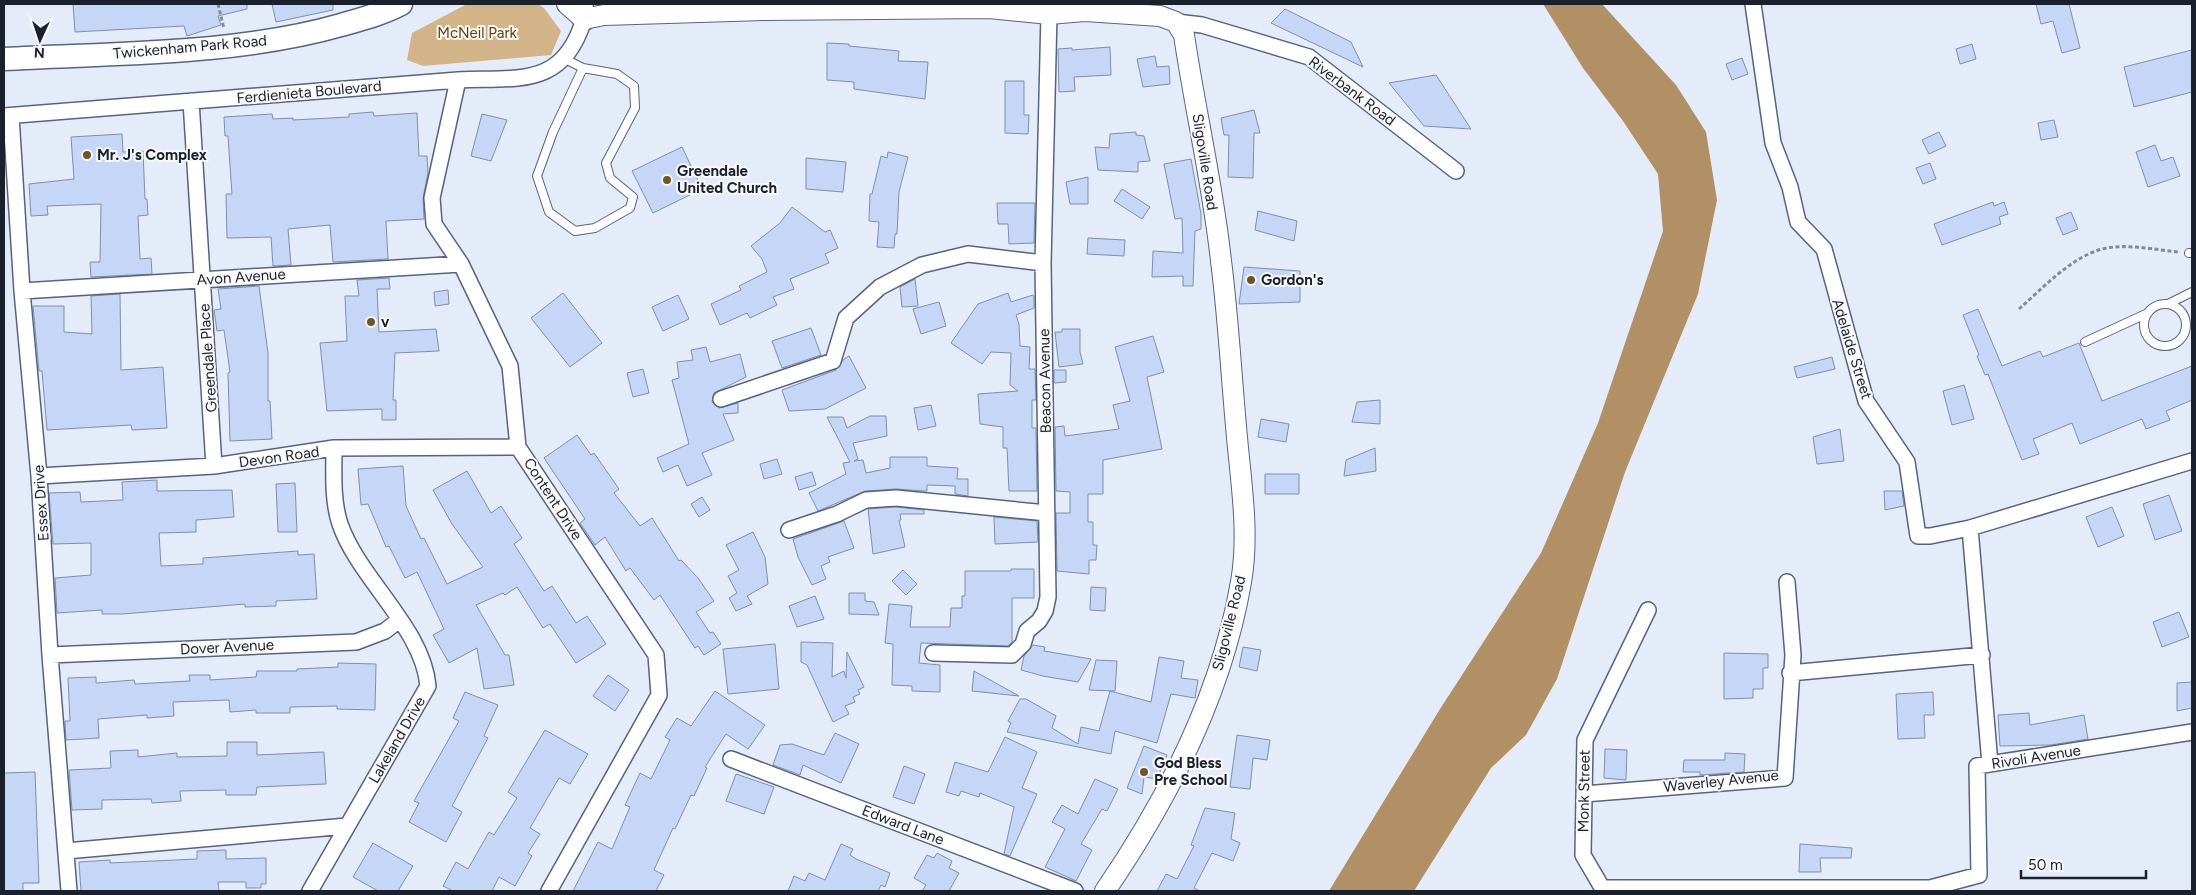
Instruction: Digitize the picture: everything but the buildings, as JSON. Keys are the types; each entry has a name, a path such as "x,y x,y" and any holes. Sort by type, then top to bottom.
{"main road":[{"name":"Twickenham Park Road","path":"4,59 229,47 307,35 385,12 402,4"}],"street":[{"path":"566,4 582,12 604,15 989,6 1049,14 1092,8 1160,16 1176,22"},
{"name":"Adelaide Street","path":"1754,4 1774,143 1790,187 1798,222 1824,249 1866,401 1907,462 1918,536 1930,536 1970,528 2192,461"},
{"name":"Ferdienieta Boulevard","path":"7,116 458,80 522,77 541,74 565,59 577,41 582,12"},
{"name":"Beacon Avenue","path":"933,653 1012,655 1023,644 1027,631 1039,621 1045,611 1048,597 1043,263 1049,14"},
{"name":"Riverbank Road","path":"1176,22 1202,25 1309,57 1456,171"},
{"name":"Sligoville Road","path":"1105,891 1131,853 1187,749 1208,701 1242,581 1244,522 1221,259 1184,35 1176,22"},
{"name":"Content Drive","path":"458,80 432,198 434,224 460,264 510,366 518,447 656,655 659,695 549,891"},
{"name":"Greendale Place","path":"191,101 214,466"},
{"name":"Essex Drive","path":"7,116 40,476 50,655 69,891"},
{"path":"722,399 833,361 846,318 880,286 922,265 968,254 1043,263"},
{"name":"Avon Avenue","path":"22,291 460,264"},
{"name":"Devon Road","path":"40,476 214,466 334,448 518,447"},
{"name":"Lakeland Drive","path":"310,891 428,686 427,670 405,628 355,554 339,523 334,486 334,448"},
{"path":"789,530 837,514 866,500 886,499 1047,513"},
{"path":"1970,528 1990,764"},
{"name":"Waverley Avenue","path":"1584,794 1785,778 1790,673 1793,655 1787,582"},
{"name":"Monk Street","path":"1603,890 1583,855 1585,740 1648,610"},
{"name":"Dover Avenue","path":"50,655 356,642 385,631 399,620"},
{"path":"1790,673 1982,655"},
{"name":"Rivoli Avenue","path":"1603,890 1930,888 1980,875 1977,766 2192,732"},
{"name":"Edward Lane","path":"731,759 1075,891"},
{"path":"66,850 347,826"}],"lane":[{"path":"565,59 583,68 617,74 634,86 635,108 606,163 610,178 633,197 630,208 596,228 575,230 549,212 537,176 553,132 583,68"},
{"path":"2168,304 2175,307 2185,318 2185,332 2176,343 2163,346 2150,340 2144,328 2148,314 2153,308 2168,304 2192,292"},
{"path":"2085,342 2148,314"}],"path":[{"path":"2019,309 2081,258 2103,249 2120,247 2191,253"}],"green space":[{"name":"McNeil Park","path":"467,4 538,4 544,8 561,31 551,55 423,66 407,60 412,33"}],"shaded area":[{"path":"1543,4 1602,4 1676,85 1706,132 1717,200 1698,294 1625,472 1557,679 1526,735 1491,768 1414,891 1329,891 1440,709 1541,553 1598,423 1663,231 1658,174 1623,121 1583,68"}],"place":[{"name":"Mr. J's Complex","path":"87,155"},
{"name":"Greendale United Church","path":"667,180"},
{"name":"Gordon's","path":"1251,280"},
{"name":"v","path":"371,322"},
{"name":"God Bless Pre School","path":"1144,772"}]}
